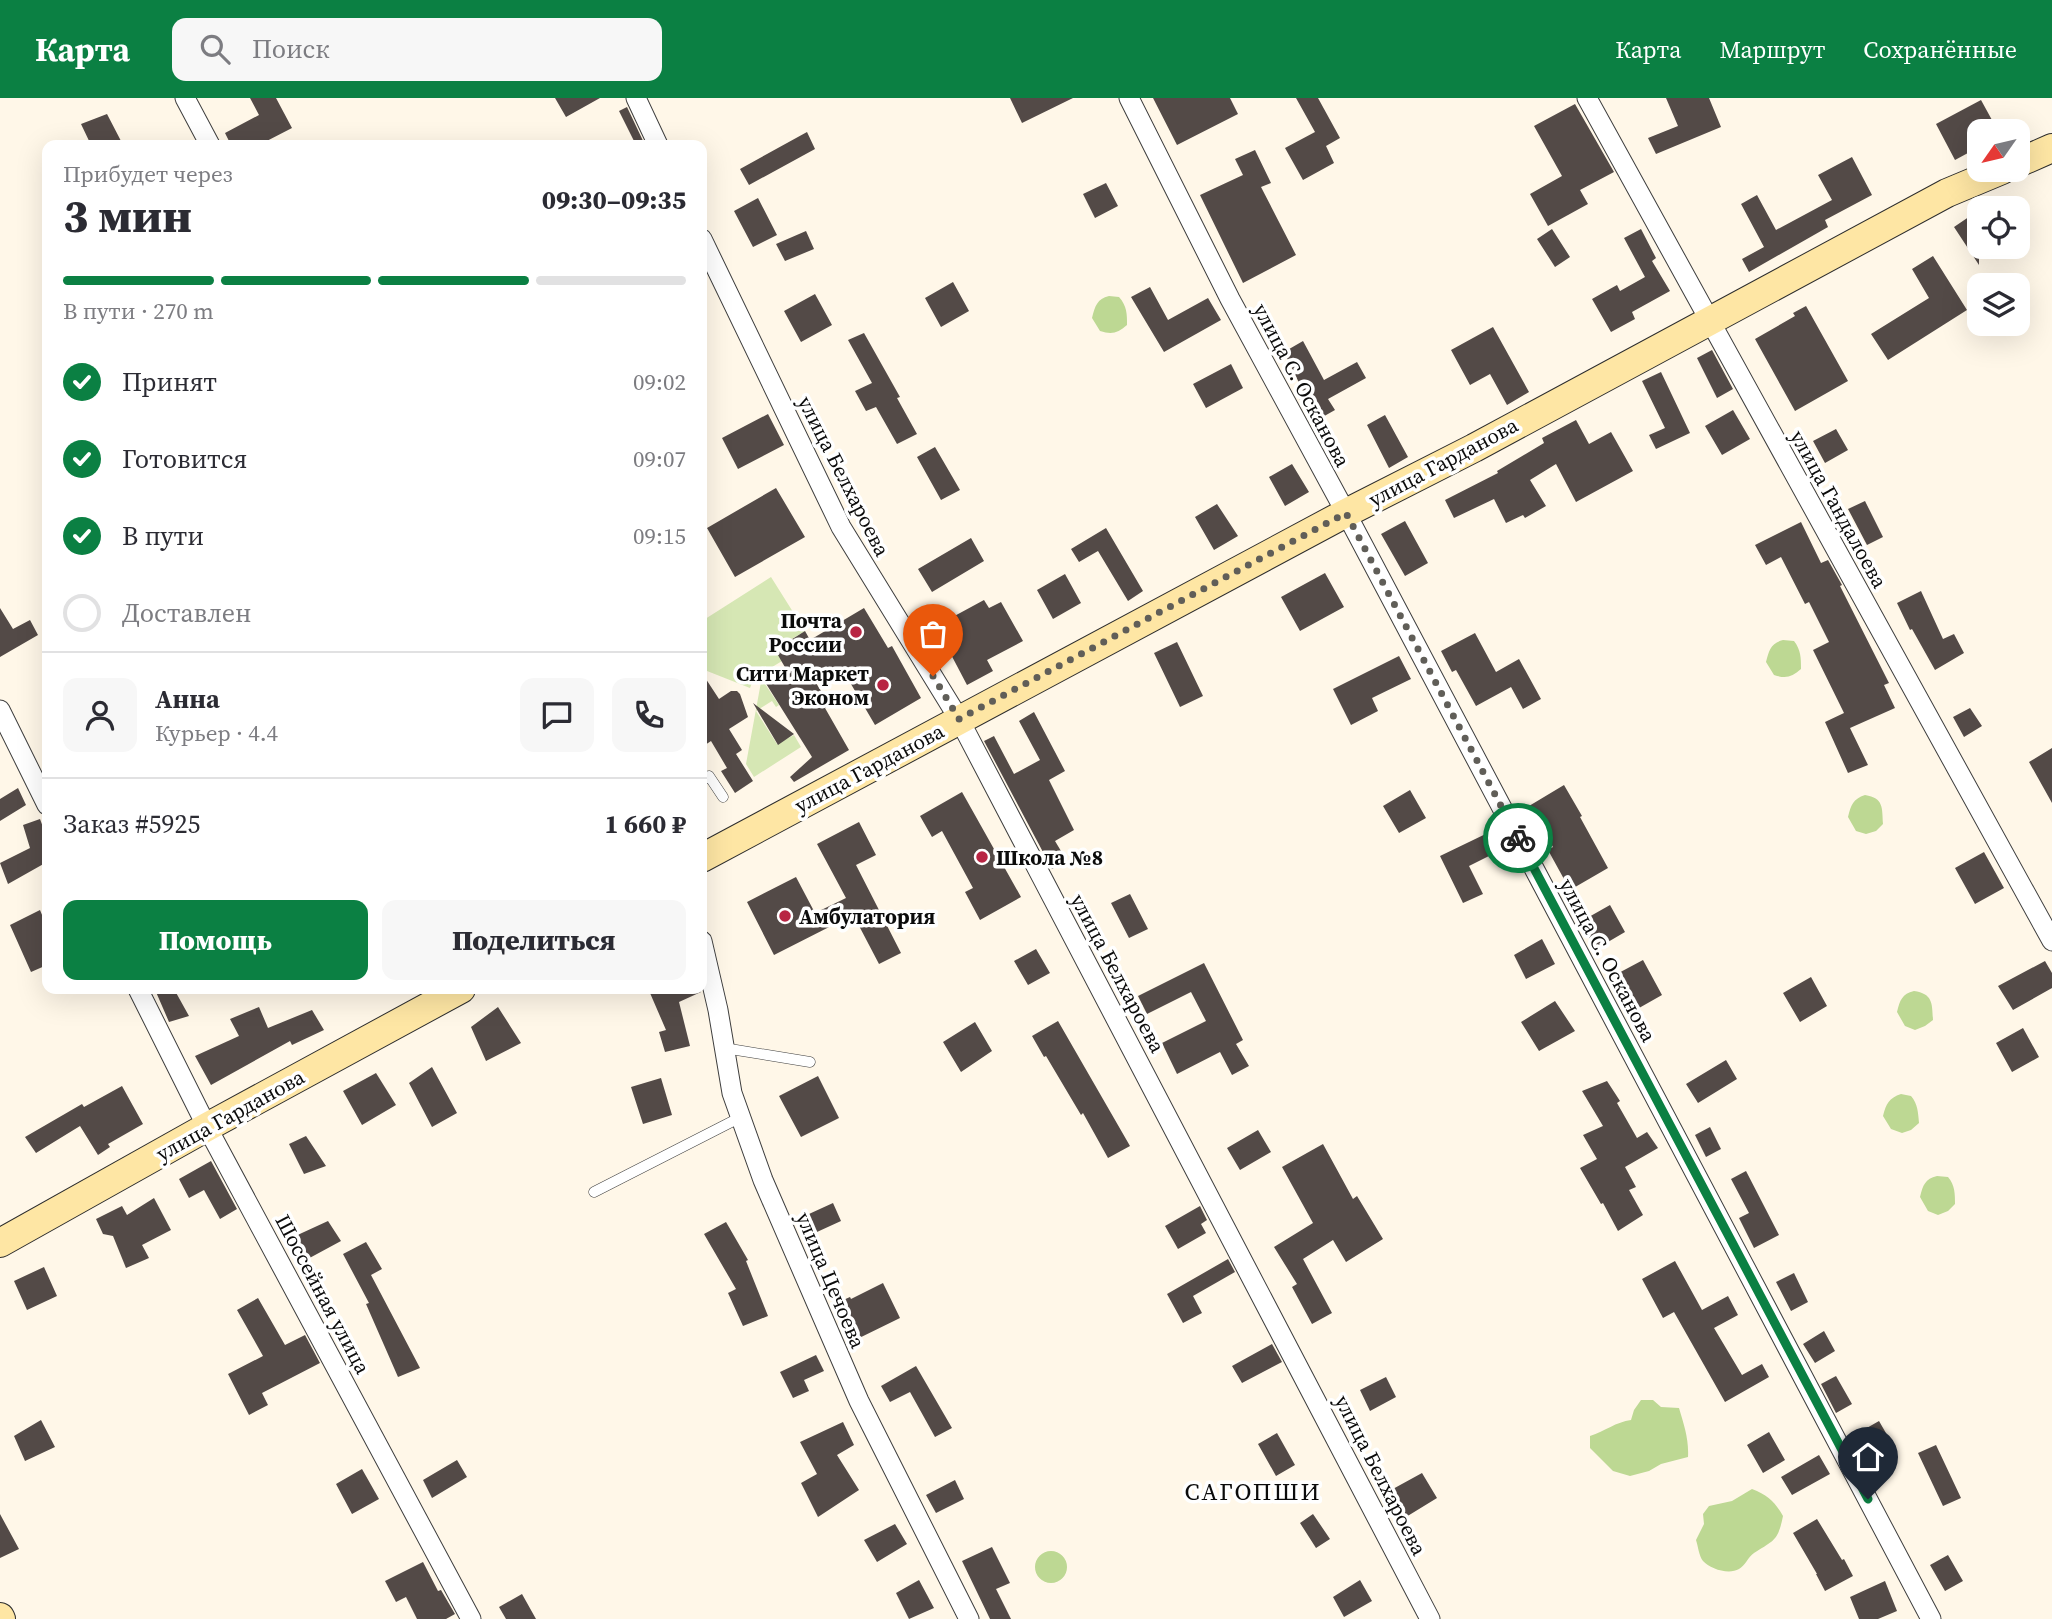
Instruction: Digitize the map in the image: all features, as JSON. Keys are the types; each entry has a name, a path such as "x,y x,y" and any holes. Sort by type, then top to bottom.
{"street":[{"path":"185,98 207,140"},
{"path":"636,98 655,140"},
{"name":"улица С. Осканова","path":"1129,98 1230,299 1931,1619"},
{"name":"улица Гандалоева","path":"1587,98 2052,941"},
{"path":"2030,158 2052,148"},
{"name":"улица Гарданова","path":"707,855 1947,193 1973,182"},
{"name":"улица Белхароева","path":"707,249 841,527 959,719 1430,1619"},
{"path":"0,710 42,795"},
{"name":"улица Цечоева","path":"707,965 732,1093 763,1180 859,1401 968,1619"},
{"name":"Шоссейная улица","path":"140,994 207,1127 471,1619"},
{"name":"улица Гарданова","path":"0,1243 452,994"}],"lane":[{"path":"707,777 709,776 723,797"},
{"path":"724,1048 810,1062"},
{"path":"594,1192 741,1117"}],"green space":[{"path":"1109,296 1119,297 1127,317 1127,325 1111,333 1100,331 1092,318 1097,304"},
{"path":"771,577 805,631 775,649 782,661 754,678 750,688 707,671 707,618"},
{"path":"1783,640 1794,641 1801,661 1801,669 1785,677 1774,675 1766,662 1771,648"},
{"path":"763,681 779,705 776,707 772,701 756,711 777,744 794,735 801,747 754,777 746,764 761,682"},
{"path":"1865,795 1879,801 1883,824 1876,831 1866,834 1856,831 1848,817 1853,803"},
{"path":"1914,991 1925,994 1930,1000 1933,1020 1915,1030 1905,1026 1897,1012 1902,998"},
{"path":"1901,1094 1913,1099 1919,1123 1902,1133 1891,1129 1883,1116 1889,1102"},
{"path":"1937,1176 1948,1177 1955,1200 1955,1204 1948,1211 1938,1215 1928,1211 1920,1197 1925,1183"},
{"path":"1641,1400 1653,1400 1661,1407 1679,1408 1687,1438 1688,1457 1630,1476 1613,1471 1590,1448 1590,1436 1631,1420"},
{"path":"1752,1489 1770,1500 1783,1516 1777,1535 1735,1571 1720,1570 1706,1564 1696,1540 1704,1524 1703,1514 1709,1506 1732,1501"},
{"path":"1051,1551 1062,1556 1067,1567 1062,1578 1051,1583 1040,1578 1035,1567 1040,1556"}],"building":[{"path":"250,98 276,98 292,128 269,140 228,140 225,133 259,115"},
{"path":"555,98 600,98 566,117"},
{"path":"1010,98 1073,98 1022,123"},
{"path":"1153,98 1230,98 1238,114 1177,145"},
{"path":"1296,98 1318,98 1340,138 1326,146 1334,163 1303,180 1285,148 1315,132"},
{"path":"1666,98 1709,98 1721,127 1656,154 1648,138 1678,126"},
{"path":"1981,100 1991,119 1967,119 1967,154 1955,160 1936,124"},
{"path":"1575,104 1614,172 1580,190 1588,204 1548,226 1530,194 1562,176 1534,126"},
{"path":"627,107 643,140 634,140 619,111"},
{"path":"107,114 120,140 89,140 81,124"},
{"path":"807,132 815,149 749,185 740,169"},
{"path":"1255,150 1271,183 1261,187 1296,255 1243,283 1200,195 1243,175 1235,159"},
{"path":"1852,157 1872,195 1825,220 1828,227 1749,272 1742,259 1764,247 1741,204 1757,195 1776,230 1832,200 1818,175"},
{"path":"1106,183 1118,206 1095,218 1083,194"},
{"path":"758,198 777,235 753,247 734,211"},
{"path":"1967,218 1967,247 1954,227"},
{"path":"1552,229 1570,257 1555,267 1537,239"},
{"path":"1641,229 1656,258 1652,261 1670,291 1632,312 1635,319 1611,332 1592,299 1617,285 1620,291 1645,277 1624,238"},
{"path":"806,231 814,249 785,261 776,244"},
{"path":"1933,256 1967,310 1888,360 1871,334 1929,298 1912,269"},
{"path":"953,282 969,311 941,327 925,298"},
{"path":"1150,287 1168,320 1208,298 1221,320 1164,352 1131,297"},
{"path":"815,294 832,325 801,342 784,311"},
{"path":"1806,306 1848,381 1795,411 1755,339 1795,316 1793,313"},
{"path":"1493,327 1529,392 1507,405 1490,374 1470,385 1451,350"},
{"path":"864,333 900,397 897,398 917,434 897,444 876,407 866,411 855,391 872,383 848,340"},
{"path":"1303,341 1324,380 1357,362 1366,378 1328,399 1335,410 1312,423 1297,394 1303,391 1284,352"},
{"path":"1712,350 1733,389 1717,398 1697,358"},
{"path":"1231,364 1243,388 1206,408 1193,384"},
{"path":"1661,372 1690,433 1656,449 1649,435 1665,428 1642,381"},
{"path":"1733,410 1750,439 1722,455 1705,426"},
{"path":"768,414 784,445 738,469 722,438"},
{"path":"1385,415 1408,457 1389,468 1367,425"},
{"path":"1576,420 1589,444 1611,432 1633,471 1576,502 1556,464 1530,480 1546,506 1525,518 1523,515 1506,523 1494,499 1454,518 1445,500 1498,473 1497,471 1544,443 1542,438"},
{"path":"1836,429 1848,450 1825,463 1813,441"},
{"path":"935,447 960,490 941,500 917,457"},
{"path":"1292,464 1309,492 1285,506 1269,477"},
{"path":"776,488 805,537 735,577 707,528"},
{"path":"1865,501 1883,537 1867,545 1848,509"},
{"path":"1217,504 1238,536 1214,550 1195,517"},
{"path":"1405,521 1428,563 1405,576 1381,534"},
{"path":"1801,522 1821,563 1828,560 1842,585 1840,586 1889,683 1884,685 1895,708 1850,728 1868,765 1848,773 1825,722 1844,713 1813,650 1829,642 1809,602 1805,604 1781,557 1766,565 1755,545"},
{"path":"1106,528 1143,591 1128,601 1098,551 1079,562 1071,549"},
{"path":"971,538 984,561 932,592 918,569"},
{"path":"1325,573 1344,607 1300,631 1281,597"},
{"path":"1065,574 1081,603 1053,619 1037,590"},
{"path":"1921,591 1943,639 1954,634 1964,653 1935,670 1897,603"},
{"path":"984,600 989,608 1001,602 1023,641 987,660 993,671 967,685 936,626"},
{"path":"0,608 13,629 30,620 38,635 0,657"},
{"path":"864,608 888,648 892,646 921,698 875,725 841,667 816,683 830,705 825,708 849,750 794,782 790,777 812,757 765,682 786,669 775,650 805,631 810,640"},
{"path":"1475,633 1496,672 1519,659 1541,699 1523,709 1511,687 1476,706 1456,670 1452,672 1441,651"},
{"path":"1177,642 1203,696 1180,707 1154,653"},
{"path":"1399,656 1411,679 1372,698 1378,711 1351,725 1333,689"},
{"path":"707,681 719,699 731,691 740,694 748,717 729,729 742,750 736,754 753,781 735,793 721,771 727,768 711,741 707,744"},
{"path":"753,703 794,734 778,745"},
{"path":"1970,708 1982,726 1964,737 1953,717"},
{"path":"1034,712 1065,771 1049,780 1074,830 1055,841 1067,861 1052,869 984,741 994,736 1014,774 1040,760 1019,721"},
{"path":"2052,748 2052,803 2029,762"},
{"path":"1564,785 1608,868 1570,890 1548,850 1553,847 1529,806"},
{"path":"18,788 26,805 0,821 0,799"},
{"path":"1410,790 1426,818 1399,833 1383,806"},
{"name":"Школа №8","path":"962,792 1021,897 980,920 965,892 973,888 942,831 932,837 920,816"},
{"path":"40,819 42,865 8,884 0,863 30,848 23,825"},
{"path":"859,822 876,855 856,865 901,953 879,964 857,922 843,929 839,922 774,955 747,902 796,877 815,913 846,898 817,844"},
{"path":"1496,829 1505,848 1469,866 1483,894 1463,903 1440,856"},
{"path":"1984,852 2004,888 1975,904 1955,868"},
{"path":"1130,894 1148,929 1129,938 1111,903"},
{"path":"1610,905 1625,932 1596,949 1580,922"},
{"path":"40,910 42,967 31,972 10,925"},
{"path":"1542,939 1555,964 1526,979 1514,955"},
{"path":"1036,949 1050,973 1028,985 1014,961"},
{"path":"1643,960 1662,995 1632,1012 1613,976"},
{"path":"2045,961 2052,973 2052,988 2013,1010 1998,986"},
{"path":"1204,963 1243,1040 1236,1044 1249,1066 1232,1075 1220,1052 1177,1074 1162,1043 1206,1021 1191,992 1147,1014 1138,996"},
{"path":"1811,977 1827,1006 1800,1022 1783,993"},
{"path":"157,994 177,994 189,1016 169,1022"},
{"path":"650,994 697,994 679,1002 690,1046 665,1052 659,1032 666,1030"},
{"path":"1555,1001 1575,1031 1539,1051 1521,1022"},
{"path":"259,1007 268,1028 312,1010 324,1030 292,1045 290,1041 211,1085 195,1056 239,1036 230,1019"},
{"path":"498,1007 521,1043 486,1061 471,1027"},
{"path":"1058,1021 1130,1146 1108,1158 1083,1113 1081,1115 1032,1036"},
{"path":"975,1022 992,1051 961,1072 943,1042"},
{"path":"2023,1028 2039,1057 2012,1072 1996,1043"},
{"path":"1726,1060 1737,1079 1698,1103 1686,1084"},
{"path":"432,1067 457,1113 432,1127 409,1083"},
{"path":"376,1073 396,1105 362,1125 343,1091"},
{"path":"818,1076 839,1118 801,1137 779,1096"},
{"path":"661,1078 672,1115 643,1124 631,1087"},
{"path":"1607,1081 1620,1101 1617,1103 1637,1138 1647,1132 1658,1148 1625,1167 1636,1187 1629,1190 1643,1215 1618,1231 1580,1168 1597,1159 1583,1135 1603,1126 1582,1091"},
{"path":"122,1086 143,1124 108,1144 110,1147 98,1155 80,1126 36,1153 25,1137 82,1104 84,1107"},
{"path":"1710,1127 1721,1149 1706,1157 1695,1135"},
{"path":"1258,1130 1271,1152 1240,1170 1227,1148"},
{"path":"306,1136 326,1166 304,1174 289,1144"},
{"path":"1323,1144 1353,1199 1357,1196 1383,1239 1346,1262 1333,1240 1303,1259 1332,1313 1312,1324 1292,1287 1297,1284 1274,1247 1313,1223 1282,1167"},
{"path":"211,1161 237,1209 220,1219 204,1190 189,1198 179,1179"},
{"path":"1746,1171 1779,1235 1754,1248 1739,1218 1749,1213 1731,1179"},
{"path":"154,1198 171,1230 142,1245 149,1258 126,1268 113,1236 103,1234 96,1219 122,1206 127,1215"},
{"path":"833,1203 841,1221 806,1237 798,1219"},
{"path":"1200,1206 1207,1220 1201,1224 1206,1233 1178,1249 1165,1226"},
{"path":"328,1221 341,1241 304,1261 291,1238"},
{"path":"726,1222 748,1260 746,1261 768,1316 743,1326 728,1293 736,1289 704,1234"},
{"path":"366,1242 382,1269 371,1275 420,1368 398,1377 366,1304 369,1303 343,1254"},
{"path":"1228,1259 1235,1272 1193,1296 1202,1313 1183,1323 1167,1294"},
{"path":"1675,1261 1702,1310 1728,1296 1738,1315 1714,1328 1742,1375 1762,1364 1769,1377 1725,1402 1674,1312 1663,1318 1642,1279"},
{"path":"44,1267 57,1296 27,1310 14,1281"},
{"path":"1794,1273 1808,1302 1791,1311 1776,1282"},
{"path":"883,1283 900,1318 851,1342 832,1305"},
{"path":"258,1298 285,1345 305,1335 320,1363 262,1393 268,1405 249,1415 228,1374 263,1356 237,1310"},
{"path":"1824,1331 1835,1351 1815,1363 1803,1344"},
{"path":"1272,1344 1282,1362 1242,1383 1232,1366"},
{"path":"816,1355 824,1371 804,1380 809,1391 793,1398 780,1372"},
{"path":"916,1366 952,1428 935,1437 910,1392 890,1402 881,1386"},
{"path":"1836,1376 1852,1404 1836,1413 1821,1384"},
{"path":"1386,1377 1396,1397 1370,1411 1360,1390"},
{"path":"41,1420 55,1447 25,1461 14,1436"},
{"path":"1879,1421 1894,1447 1873,1459 1858,1433"},
{"path":"843,1422 854,1445 837,1455 859,1490 818,1517 801,1483 817,1474 800,1442"},
{"path":"1769,1432 1785,1460 1763,1473 1747,1445"},
{"path":"1277,1433 1295,1465 1276,1476 1258,1444"},
{"path":"1936,1445 1961,1498 1943,1506 1918,1453"},
{"path":"1819,1455 1830,1474 1792,1495 1781,1477"},
{"path":"457,1460 467,1477 432,1498 423,1480"},
{"path":"362,1469 379,1499 352,1514 336,1484"},
{"path":"1422,1473 1437,1498 1406,1517 1391,1490"},
{"path":"955,1480 964,1499 936,1513 926,1495"},
{"path":"0,1514 19,1549 0,1558"},
{"path":"1313,1514 1330,1539 1316,1548 1300,1523"},
{"path":"1817,1519 1853,1576 1825,1591 1793,1533"},
{"path":"895,1524 907,1544 877,1562 864,1540"},
{"path":"992,1547 1010,1583 996,1589 1011,1619 990,1619 962,1561"},
{"path":"1948,1555 1963,1581 1945,1591 1930,1565"},
{"path":"423,1562 438,1591 441,1590 455,1614 446,1619 417,1619 406,1597 396,1602 385,1581"},
{"path":"919,1580 934,1608 909,1619 896,1593"},
{"path":"1360,1580 1372,1601 1344,1617 1333,1597"},
{"path":"1885,1581 1897,1611 1878,1619 1859,1619 1850,1597"},
{"path":"522,1594 536,1619 506,1619 499,1607"}],"way so far":[{"path":"933,676 959,719 1346,513 1518,838"}],"place":[{"name":"Почта России","path":"856,632"},
{"name":"Сити Маркет Эконом","path":"883,685"},
{"name":"Школа №8","path":"982,857"},
{"name":"Амбулатория","path":"785,916"}],"district":[{"name":"САГОПШИ","path":"1253,1491"}],"route":[{"path":"1518,838 1868,1499"}]}
